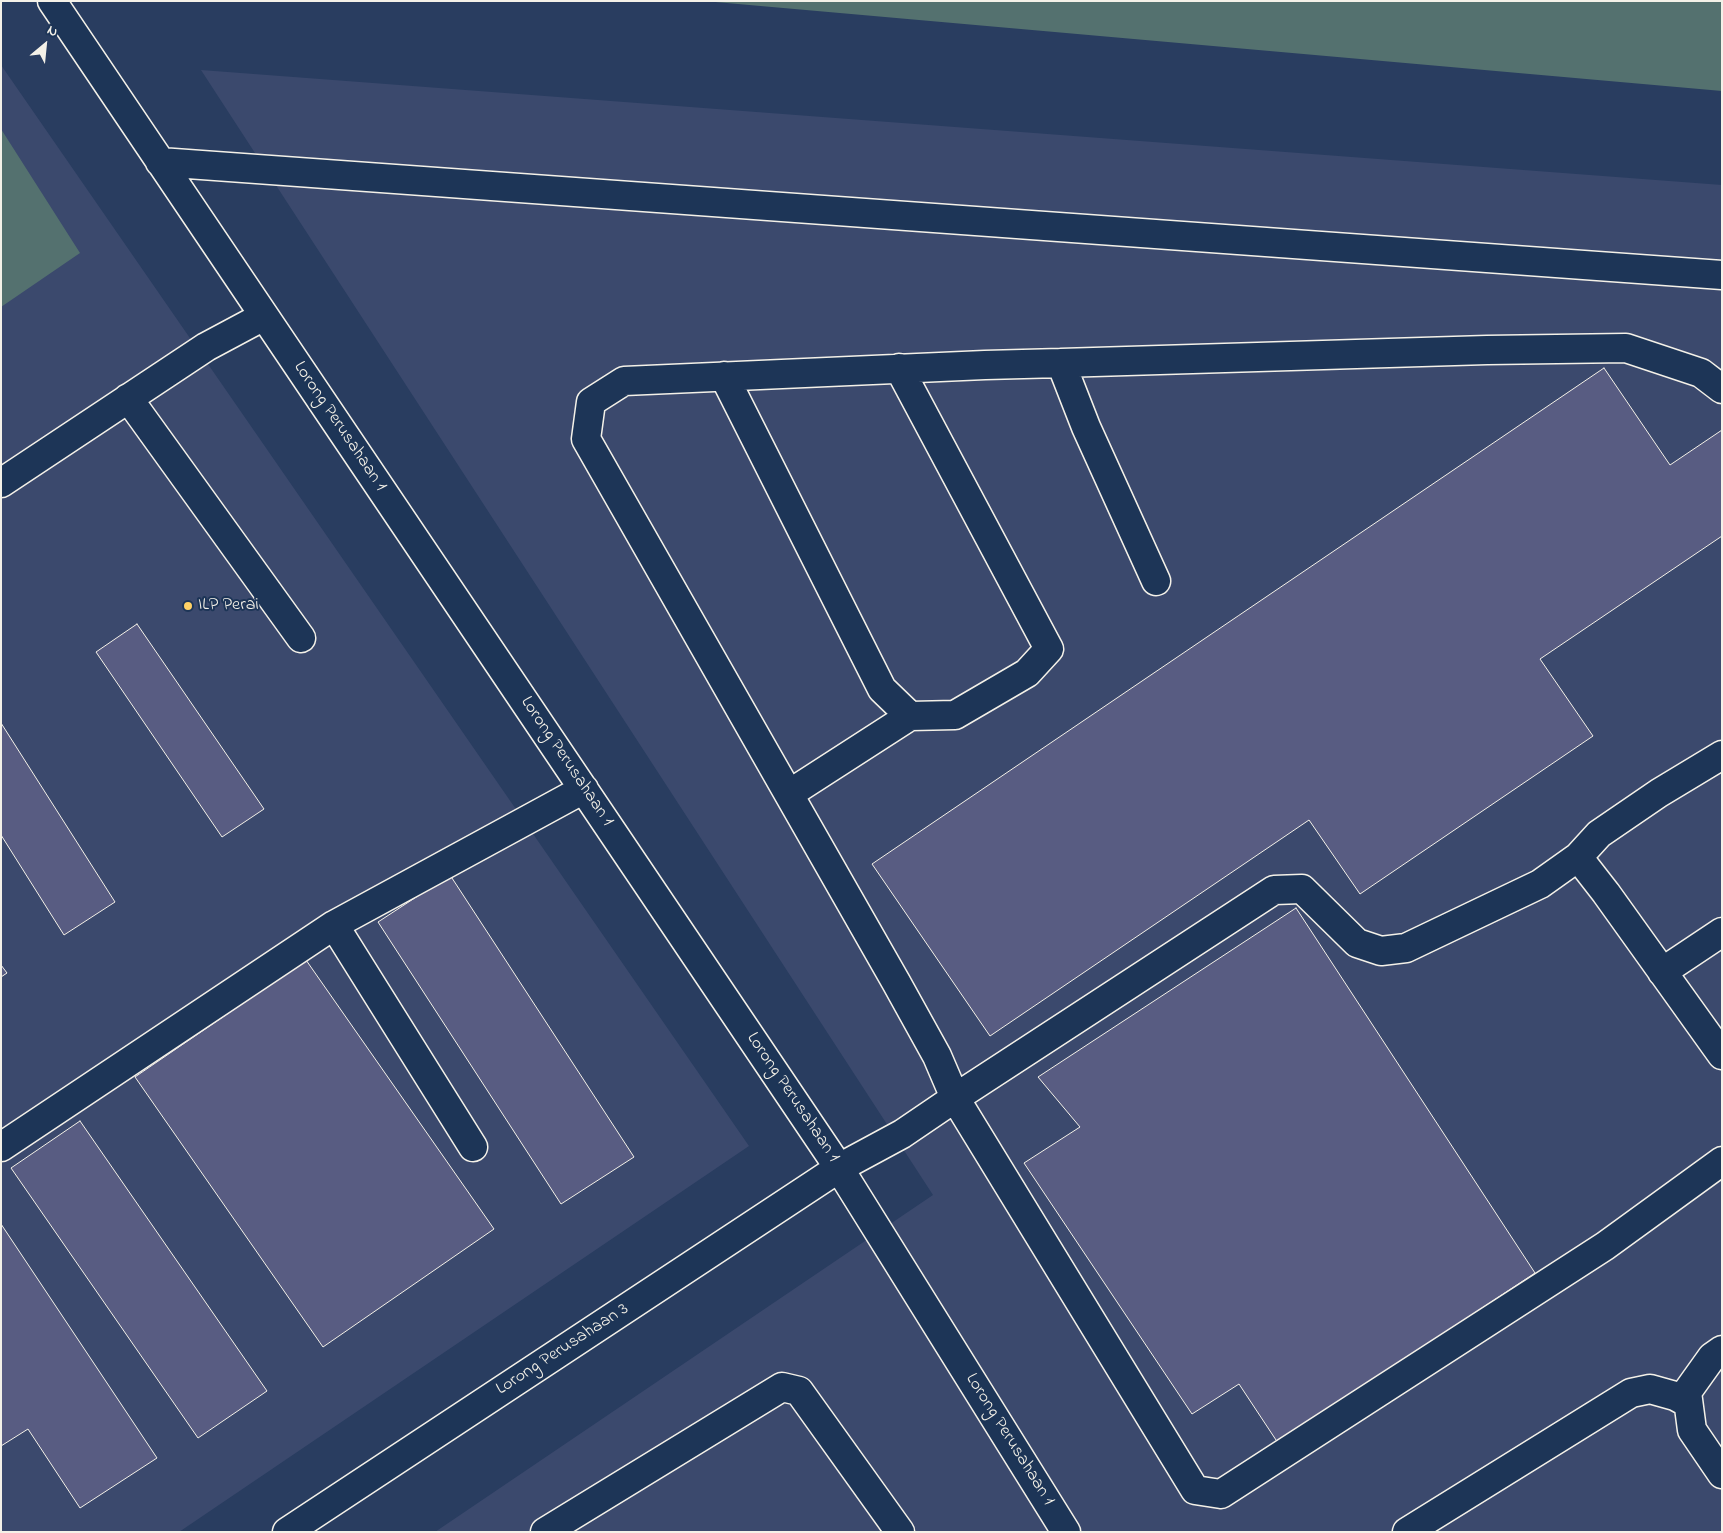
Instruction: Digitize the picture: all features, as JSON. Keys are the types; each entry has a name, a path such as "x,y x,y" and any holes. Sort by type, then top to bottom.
{"street":[{"name":"Lorong Perusahaan 1","path":"52,1 839,1168 1066,1532"},
{"path":"160,162 1722,275"},
{"path":"1,484 206,347 264,316"},
{"path":"1722,389 1701,372 1626,348 1487,350 899,368 624,381 591,402 586,439 932,1048 955,1098 1195,1490 1221,1494 1605,1246 1722,1161"},
{"path":"1061,363 1086,427 1156,581"},
{"path":"789,794 910,716 955,715 1027,673 1049,648 899,368"},
{"path":"724,376 882,689 910,716"},
{"path":"128,398 301,638"},
{"name":"Lorong Perusahaan 3","path":"287,1532 839,1168 902,1134 1274,890 1302,890 1357,943 1382,951 1406,948 1540,884 1578,857 1599,834 1659,793 1722,755"},
{"path":"1,1147 334,925 584,789"},
{"path":"1578,857 1606,892 1722,1055"},
{"path":"334,925 473,1147"},
{"path":"1662,972 1722,932"},
{"path":"1722,1350 1712,1356 1687,1392 1692,1430 1722,1474"},
{"path":"544,1532 782,1387 799,1391 900,1532"},
{"path":"1408,1532 1631,1393 1650,1389 1674,1396 1688,1403"}],"shaded area":[{"name":"ILP Perai","path":"1,65 749,1146 179,1532 1,1532"},
{"path":"201,70 1722,185 1722,1532 435,1532 933,1195"}],"green space":[{"path":"704,1 1722,1 1722,91"},
{"path":"1,129 80,253 1,307"}],"building":[{"path":"1604,368 1670,465 1722,430 1722,536 1540,659 1593,736 1360,894 1309,820 990,1036 872,864"},
{"path":"137,624 264,809 222,837 96,652"},
{"path":"1,723 115,902 64,935 1,835"},
{"path":"450,875 634,1157 561,1204 378,922"},
{"path":"1296,908 1535,1273 1278,1443 1239,1384 1192,1414 1024,1163 1080,1127 1038,1077"},
{"path":"306,960 494,1229 323,1347 135,1077"},
{"path":"1,965 7,973 1,977"},
{"path":"80,1121 267,1391 198,1438 11,1168"},
{"path":"1,1224 157,1458 80,1508 28,1429 1,1446"}],"place":[{"name":"ILP Perai","path":"188,606"}]}
